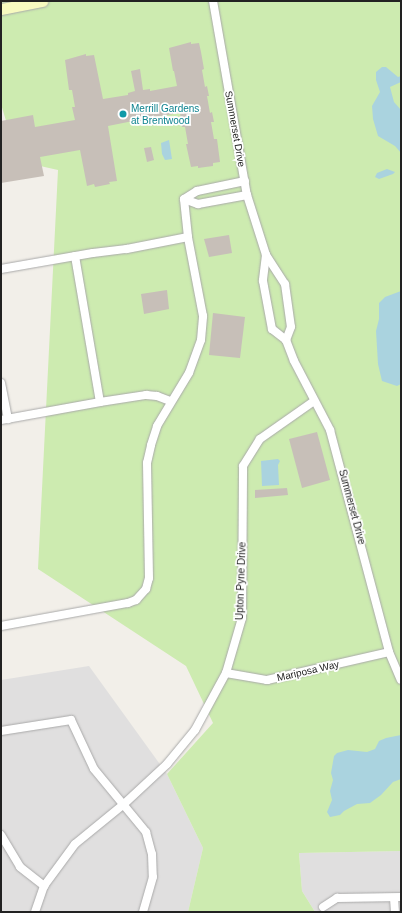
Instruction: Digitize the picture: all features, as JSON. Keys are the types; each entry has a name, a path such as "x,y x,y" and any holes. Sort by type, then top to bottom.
{"main road":[{"path":"1,8 42,1"}],"street":[{"name":"Summerset Drive","path":"213,1 247,195 266,255 285,284 291,327 286,340"},
{"path":"184,199 197,191 244,181"},
{"path":"208,189 210,202"},
{"path":"184,199 198,204 247,195"},
{"path":"1,626 128,603 142,596 149,578 147,463 157,426 170,401 189,373 201,340 203,316 188,237 184,199"},
{"path":"1,269 75,256 127,249 188,237"},
{"name":"Summerset Drive","path":"266,255 263,281 272,329 286,340 294,361 330,430 389,652 401,680"},
{"path":"75,256 100,402"},
{"path":"1,383 4,419 146,395 157,396 170,401"},
{"name":"Upton Pyne Drive","path":"36,912 44,886 76,844 124,804 166,764 195,730 226,673 242,618 243,466 260,439 314,400"},
{"name":"Mariposa Way","path":"226,673 267,680 389,652"},
{"path":"1,731 71,720 94,769 146,832 152,854 153,877 143,912"},
{"path":"1,836 20,867 44,886"},
{"path":"323,907 337,898 398,898 395,912"}],"shaded area":[{"path":"89,666 167,774 203,848 188,912 1,912 1,680"},
{"path":"401,851 401,912 315,912 302,891 299,853"}],"green space":[{"path":"1,1 401,1 401,851 299,853 302,891 315,912 188,912 203,848 167,774 213,723 186,666 38,569 58,170 18,161 1,104"}],"water":[{"path":"382,67 386,67 398,77 401,76 401,82 390,87 394,102 401,110 401,153 395,146 378,136 373,119 372,106 380,92 376,80 376,72"},
{"path":"169,140 172,159 165,160 162,154 161,143"},
{"path":"387,169 395,172 379,179 375,177 377,173"},
{"path":"401,291 401,384 397,386 382,381 378,364 376,331 379,319 379,303 385,297"},
{"path":"278,459 280,461 278,465 279,485 262,486 261,461"},
{"path":"401,735 401,779 393,782 381,795 370,803 357,804 340,815 330,817 327,812 332,800 330,791 333,780 331,773 334,756 337,753 348,750 367,752 375,749 379,741"}],"building":[{"name":"Merrill Gardens at Brentwood","path":"191,42 191,44 199,43 204,69 202,70 205,87 207,86 210,113 212,112 214,122 211,122 214,139 217,139 220,162 213,163 213,166 198,168 198,166 191,167 186,144 188,144 185,127 182,127 180,113 155,117 155,120 149,122 133,124 133,121 108,126 117,181 109,182 110,184 95,187 94,184 87,186 80,150 40,157 44,176 1,183 1,121 33,115 35,127 75,120 72,107 75,107 72,90 69,90 65,60 86,54 86,56 94,55 103,99 128,95 128,93 135,91 131,71 140,69 143,90 150,89 150,91 177,86 169,48"},
{"path":"151,147 154,160 147,162 144,148"},
{"path":"229,235 232,253 209,257 204,239"},
{"path":"167,290 169,309 144,314 141,294"},
{"path":"213,313 245,317 240,358 209,355"},
{"path":"317,432 330,480 302,488 289,439"},
{"path":"287,488 288,495 255,498 255,490"}],"place":[{"name":"Merrill Gardens at Brentwood","path":"123,114"}]}
